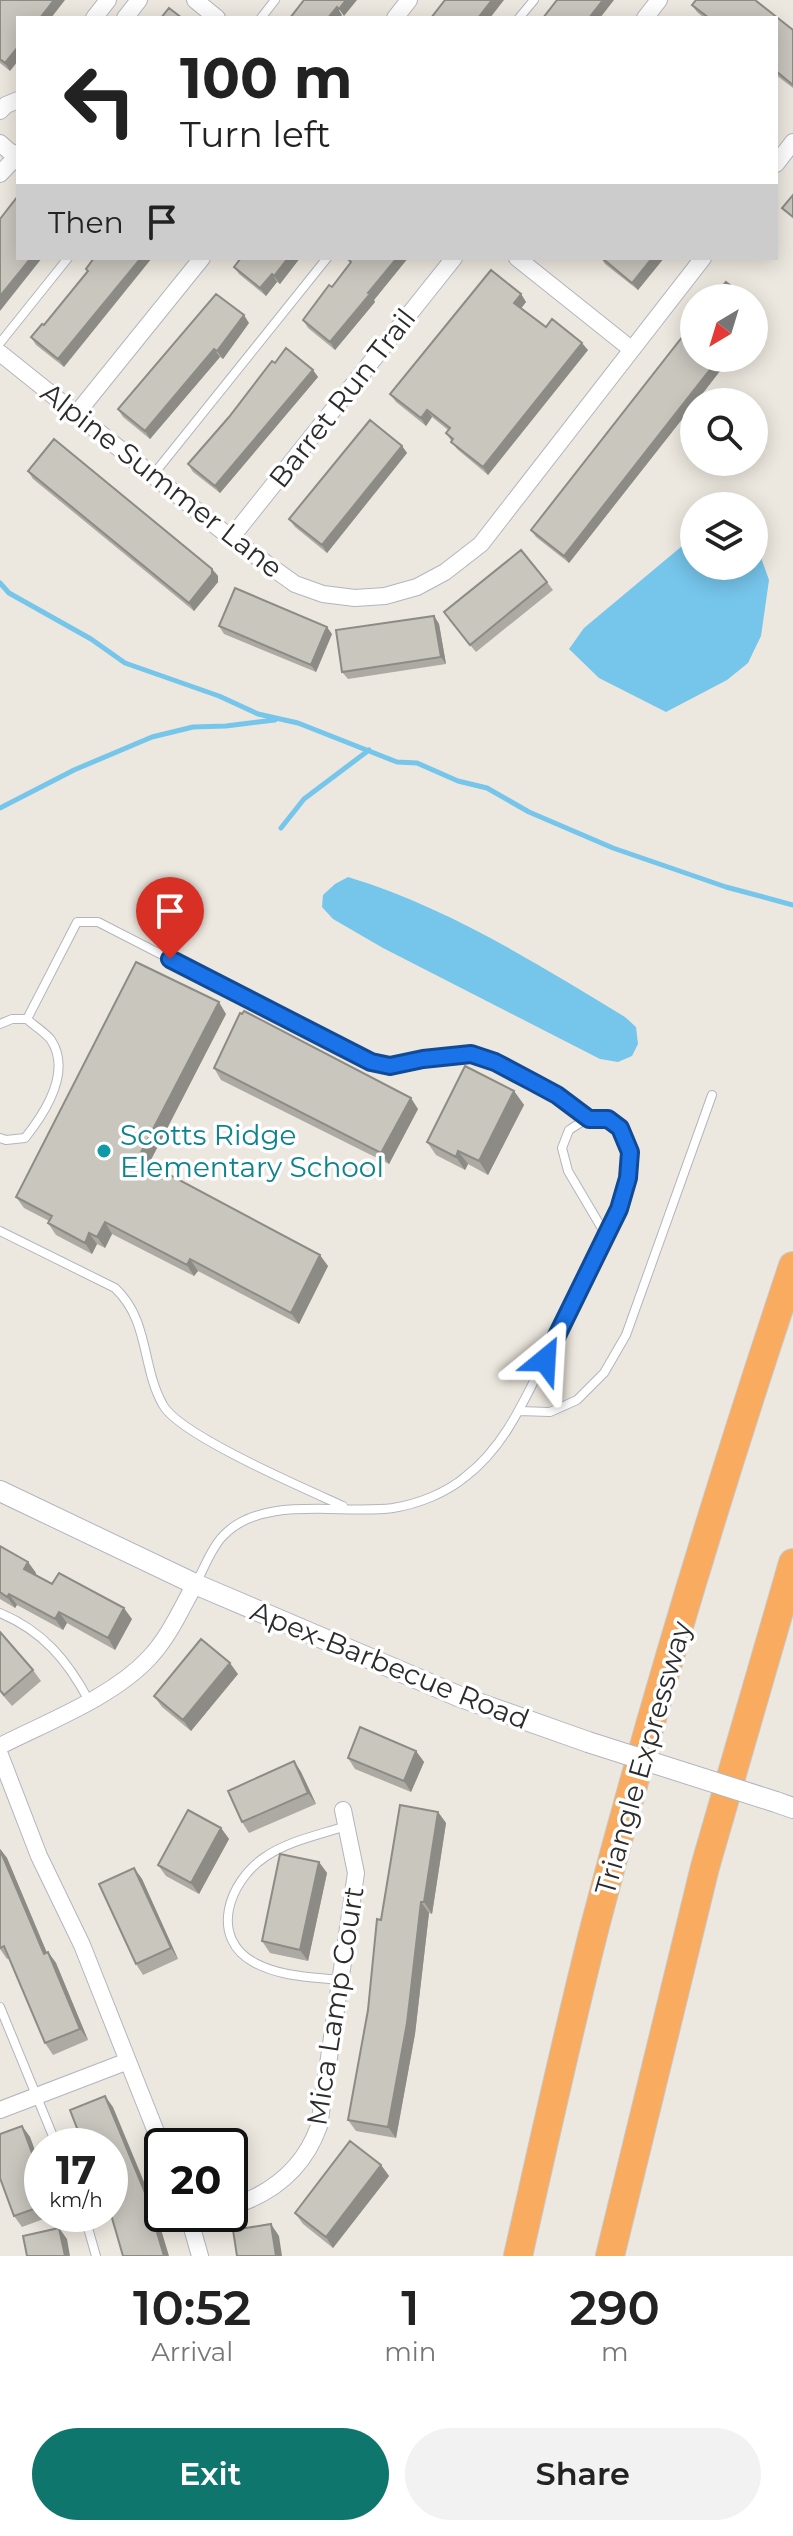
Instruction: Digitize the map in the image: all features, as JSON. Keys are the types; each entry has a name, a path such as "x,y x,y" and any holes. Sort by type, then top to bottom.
{"highway":[{"name":"Triangle Expressway","path":"518,2256 595,1927 649,1732 750,1396 793,1266"},
{"path":"610,2256 705,1867 793,1563"}],"street":[{"path":"96,16 108,0"},
{"path":"127,16 139,0"},
{"path":"195,0 215,16"},
{"path":"397,16 409,0"},
{"path":"647,16 659,0"},
{"path":"778,161 793,142"},
{"path":"0,174 16,157"},
{"path":"77,413 200,260"},
{"name":"Barret Run Trail","path":"231,538 452,260"},
{"path":"520,260 631,349"},
{"name":"Alpine Summer Lane","path":"0,353 231,538 295,584 323,594 355,598 385,596 417,587 445,572 481,544 701,260"},
{"name":"Apex-Barbecue Road","path":"0,1491 195,1584 458,1696 588,1742 784,1805"},
{"path":"0,1746 89,1701 132,1675 151,1657 166,1636 195,1584"},
{"path":"0,1755 28,1829 82,1945 154,2128"},
{"name":"Mica Lamp Court","path":"248,2202 284,2179 297,2166 315,2138 322,2113 356,1873 345,1818"},
{"path":"0,2110 128,2061"},
{"path":"193,2232 200,2256"}],"lane":[{"path":"263,16 275,0"},
{"path":"521,16 534,0"},
{"path":"0,343 66,260"},
{"path":"153,475 325,260"},
{"path":"27,1019 77,922 98,922 371,1062 390,1066 471,1054 495,1062 557,1095 589,1119"},
{"path":"0,1024 12,1019 27,1019 50,1039 59,1059 55,1089 39,1120 25,1138 0,1138"},
{"path":"519,1411 550,1412 564,1406 577,1400 604,1373 626,1335 712,1095"},
{"path":"195,1584 220,1538 240,1521 260,1514 393,1508 442,1492 466,1477 492,1452 519,1411 607,1237 625,1188 630,1152 620,1128 608,1119 589,1119 569,1130 562,1148 568,1171 607,1237"},
{"path":"0,1231 115,1288 130,1302 152,1380 164,1408 182,1423 251,1464 348,1508"},
{"path":"0,1613 33,1632 54,1650 74,1672 89,1701"},
{"path":"340,1980 289,1974 253,1962 242,1954 231,1936 229,1904 242,1876 267,1855 345,1818"},
{"path":"0,2007 50,2128"},
{"path":"89,2232 96,2256"}],"water":[{"path":"680,548 680,580 768,580 768,577 769,580 761,636 748,663 727,680 666,712 599,678 569,649 584,628"},
{"path":"348,877 421,904 491,938 625,1017 636,1027 638,1044 632,1056 618,1062 600,1059 383,948 333,919 322,907 323,895"}],"building":[{"path":"0,0 54,0 42,16 16,16 16,49 5,63 0,59"},
{"path":"304,0 346,0 330,16 292,16"},
{"path":"445,0 492,0 480,16 433,16"},
{"path":"557,0 603,0 591,16 545,16"},
{"path":"696,0 755,0 775,16 706,16 692,5"},
{"path":"169,8 179,16 163,16"},
{"path":"778,18 793,30 793,85 778,73"},
{"path":"793,195 793,217 782,208"},
{"path":"16,199 16,260 29,260 0,296 0,219"},
{"path":"93,260 139,260 58,359 31,337 88,271 86,269"},
{"path":"239,260 286,260 260,288 234,267"},
{"path":"349,260 395,260 330,342 303,320 351,262"},
{"path":"604,260 650,260 632,283"},
{"path":"491,270 521,294 514,303 546,327 552,319 582,343 483,467 451,442 453,439 446,433 450,428 427,410 421,418 390,394"},
{"path":"216,294 244,315 217,351 214,349 145,431 118,409"},
{"path":"680,340 680,372 708,372 696,388 680,388 680,408 564,556 531,530"},
{"path":"286,348 313,370 215,486 188,464"},
{"path":"370,420 402,446 322,545 289,519"},
{"path":"54,439 212,569 212,574 189,603 28,471"},
{"path":"521,550 547,582 470,645 444,612"},
{"path":"235,588 327,627 311,665 219,626"},
{"path":"434,616 441,657 342,672 336,630"},
{"name":"Scotts Ridge Elementary School","path":"136,962 219,1002 138,1158 320,1255 291,1313 190,1259 187,1265 105,1222 97,1237 89,1233 85,1243 48,1223 52,1216 16,1197"},
{"path":"244,1011 411,1098 381,1153 214,1068 240,1013"},
{"path":"465,1066 514,1091 479,1161 458,1151 456,1157 427,1142"},
{"path":"0,1546 28,1562 24,1569 52,1584 59,1573 124,1608 108,1638 59,1612 55,1619 0,1592"},
{"path":"0,1632 33,1670 4,1695 0,1690"},
{"path":"201,1639 230,1663 183,1720 154,1696"},
{"path":"360,1727 416,1751 404,1781 348,1758"},
{"path":"294,1761 308,1793 242,1822 228,1791"},
{"path":"400,1805 438,1812 424,1902 421,1902 407,2023 388,2127 348,2120 368,2010 377,1919 381,1920"},
{"path":"188,1810 221,1828 191,1883 158,1865"},
{"path":"0,1850 80,2029 45,2043 4,1946 0,1948"},
{"path":"280,1854 319,1862 300,1950 262,1941"},
{"path":"134,1868 171,1948 136,1964 99,1884"},
{"path":"105,2096 118,2128 77,2128 70,2110"},
{"path":"22,2126 24,2131 24,2212 14,2216 0,2178 0,2134"},
{"path":"350,2141 381,2165 326,2237 295,2213"},
{"path":"128,2152 144,2190 144,2232 157,2232 164,2256 123,2256 116,2232 128,2232"},
{"path":"271,2224 276,2256 237,2256 233,2232 248,2232 248,2228"},
{"path":"60,2232 65,2256 27,2256 23,2236"}],"waterway":[{"path":"0,583 9,593 91,639 125,663 219,696 258,714 298,723 397,762 417,763 458,781 487,788 529,812 613,848 726,887 793,905"},
{"path":"0,808 74,770 152,737 193,727 275,720"},
{"path":"281,828 304,799 369,750"}],"place":[{"name":"Scotts Ridge Elementary School","path":"104,1151"}],"route":[{"path":"170,959 371,1062 390,1066 471,1054 495,1062 557,1095 589,1119 608,1119 620,1128 630,1152 628,1178 619,1209 545,1360"}]}
